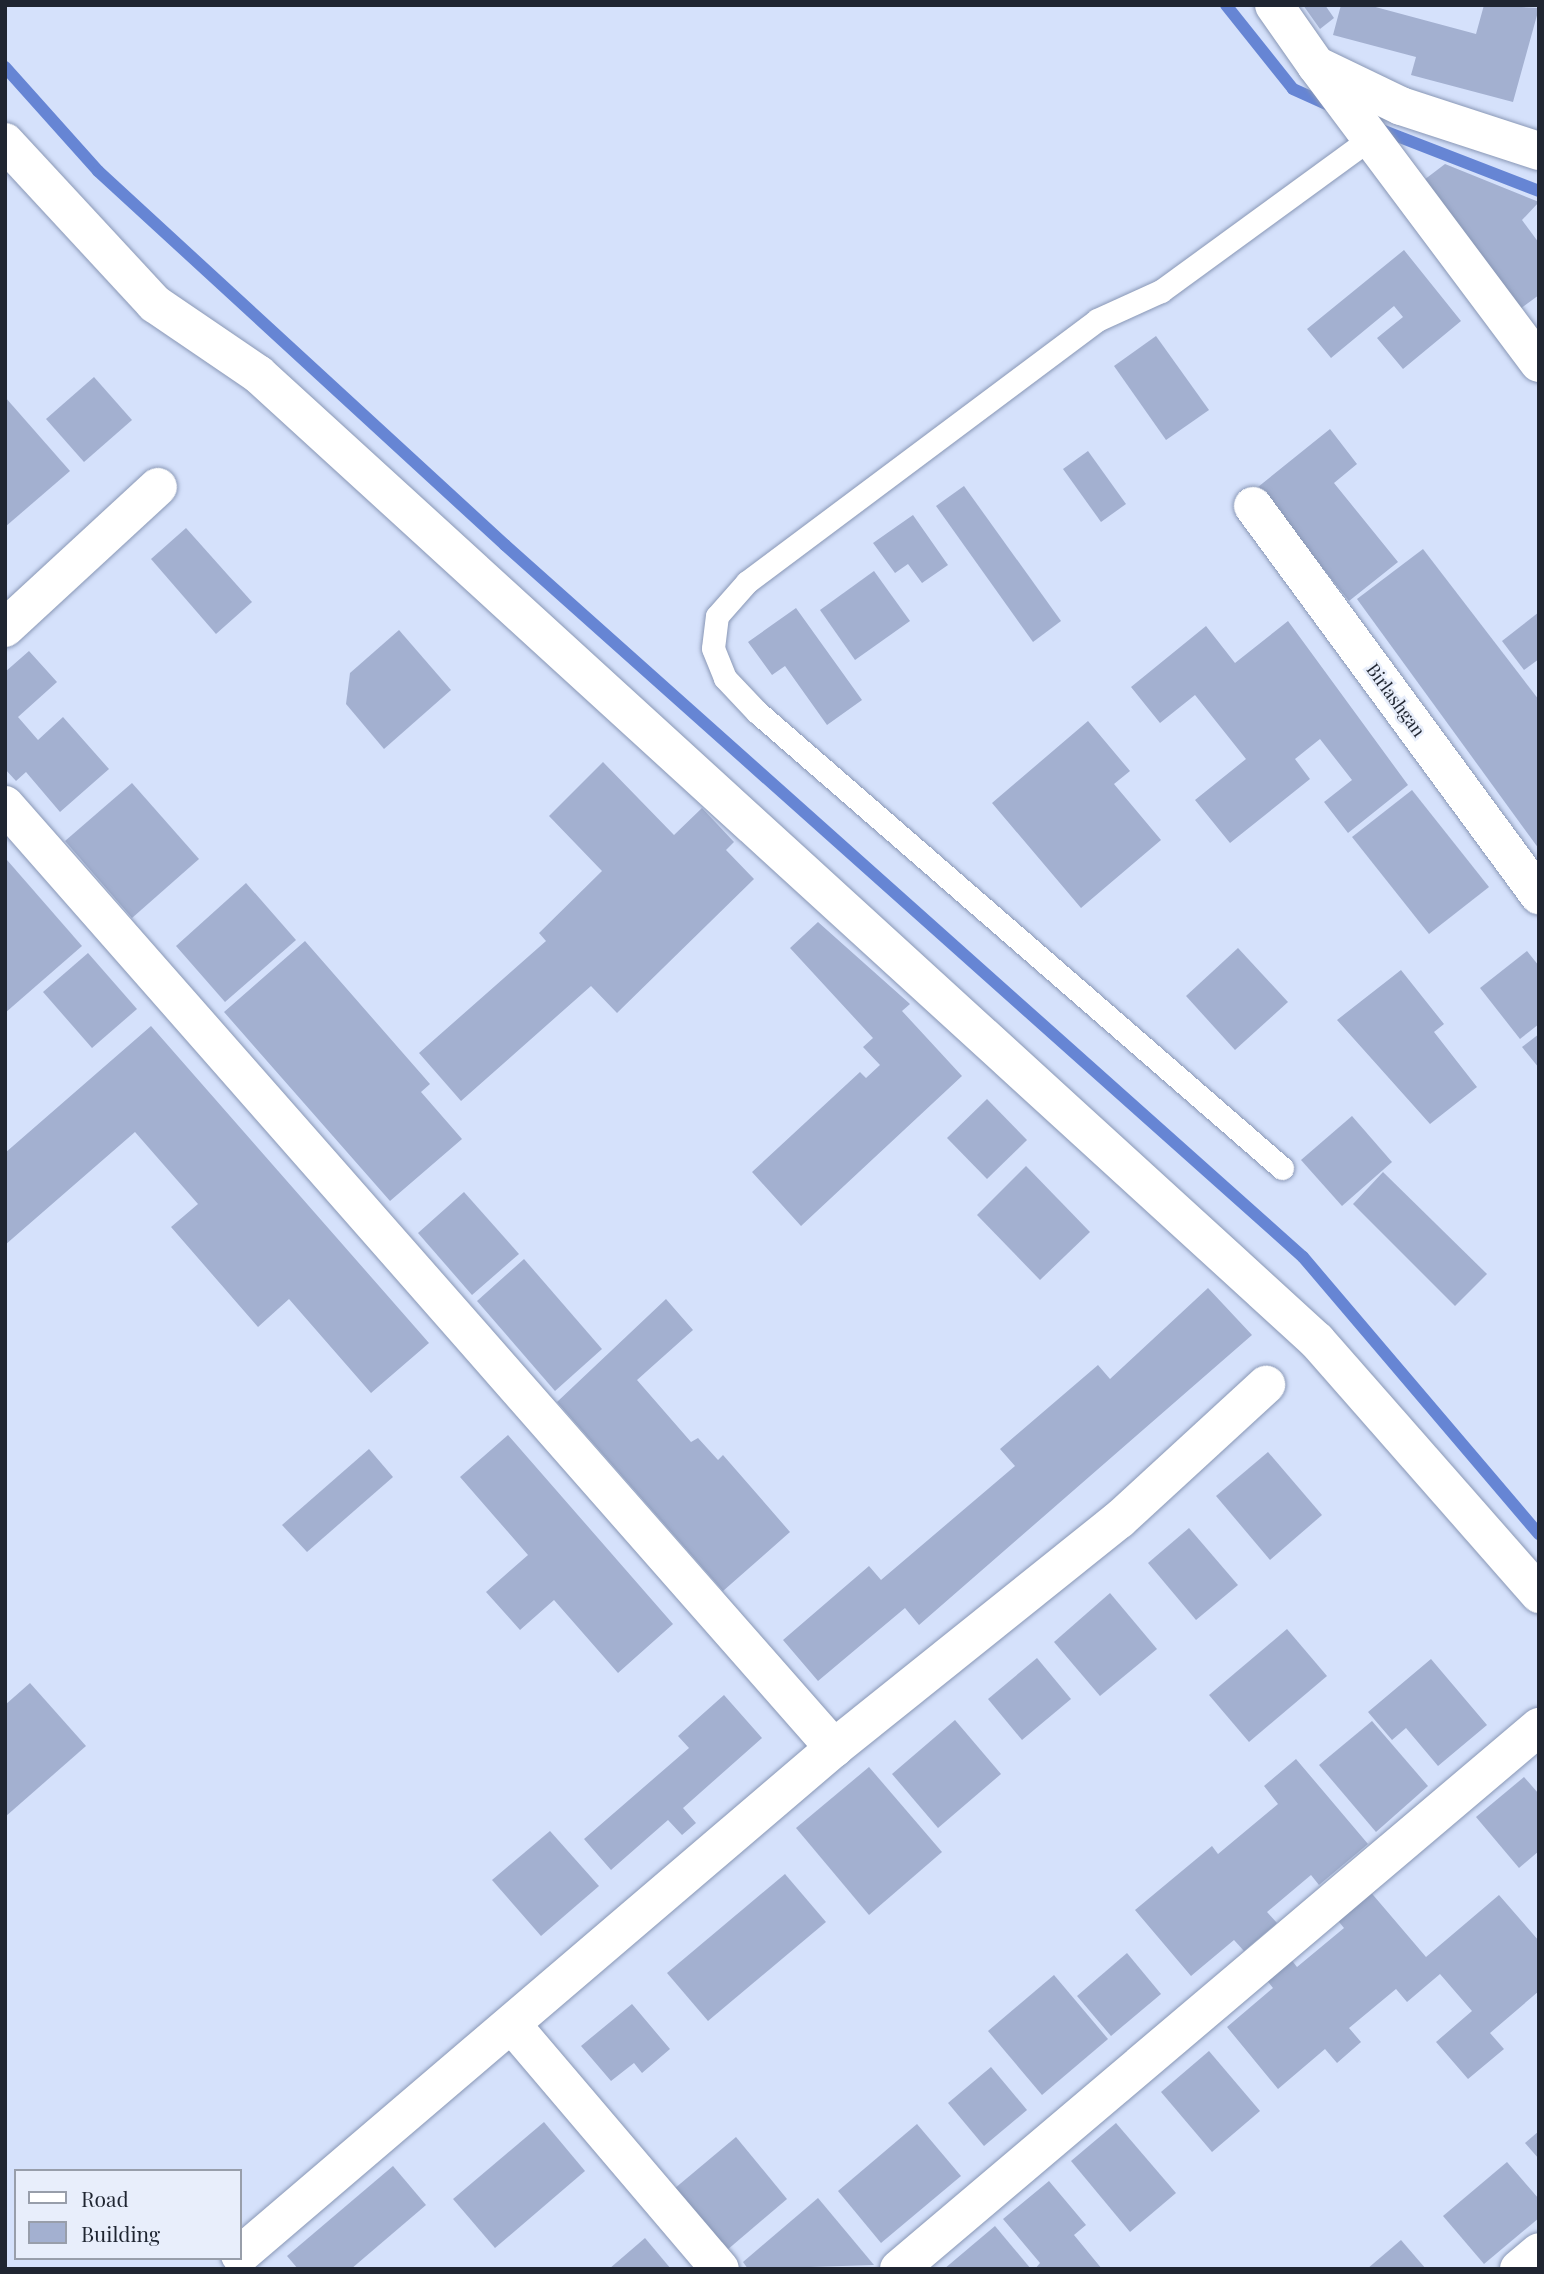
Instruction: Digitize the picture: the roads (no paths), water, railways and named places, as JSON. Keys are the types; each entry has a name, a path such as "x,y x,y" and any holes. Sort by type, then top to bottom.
{"street":[{"path":"1273,5 1539,363"},
{"path":"1316,65 1401,106 1539,151"},
{"path":"5,142 155,304 258,374 1317,1340 1539,1594"},
{"path":"5,628 158,487"},
{"name":"Birlashgan","path":"1254,506 1539,895"},
{"path":"5,805 834,1748"},
{"path":"242,2253 513,2026 834,1748 1119,1520 1266,1385"},
{"path":"899,2269 1539,1727"},
{"path":"513,2026 720,2269"},
{"path":"1519,2269 1539,2252"}],"lane":[{"path":"1282,1168 757,712 724,678 713,648 717,616 747,582 1097,320 1161,291 1371,138"}],"waterway":[{"path":"1226,5 1293,89 1331,106"},
{"path":"5,67 98,171 505,545 1303,1257 1539,1534"},
{"path":"1379,129 1539,191"}]}
